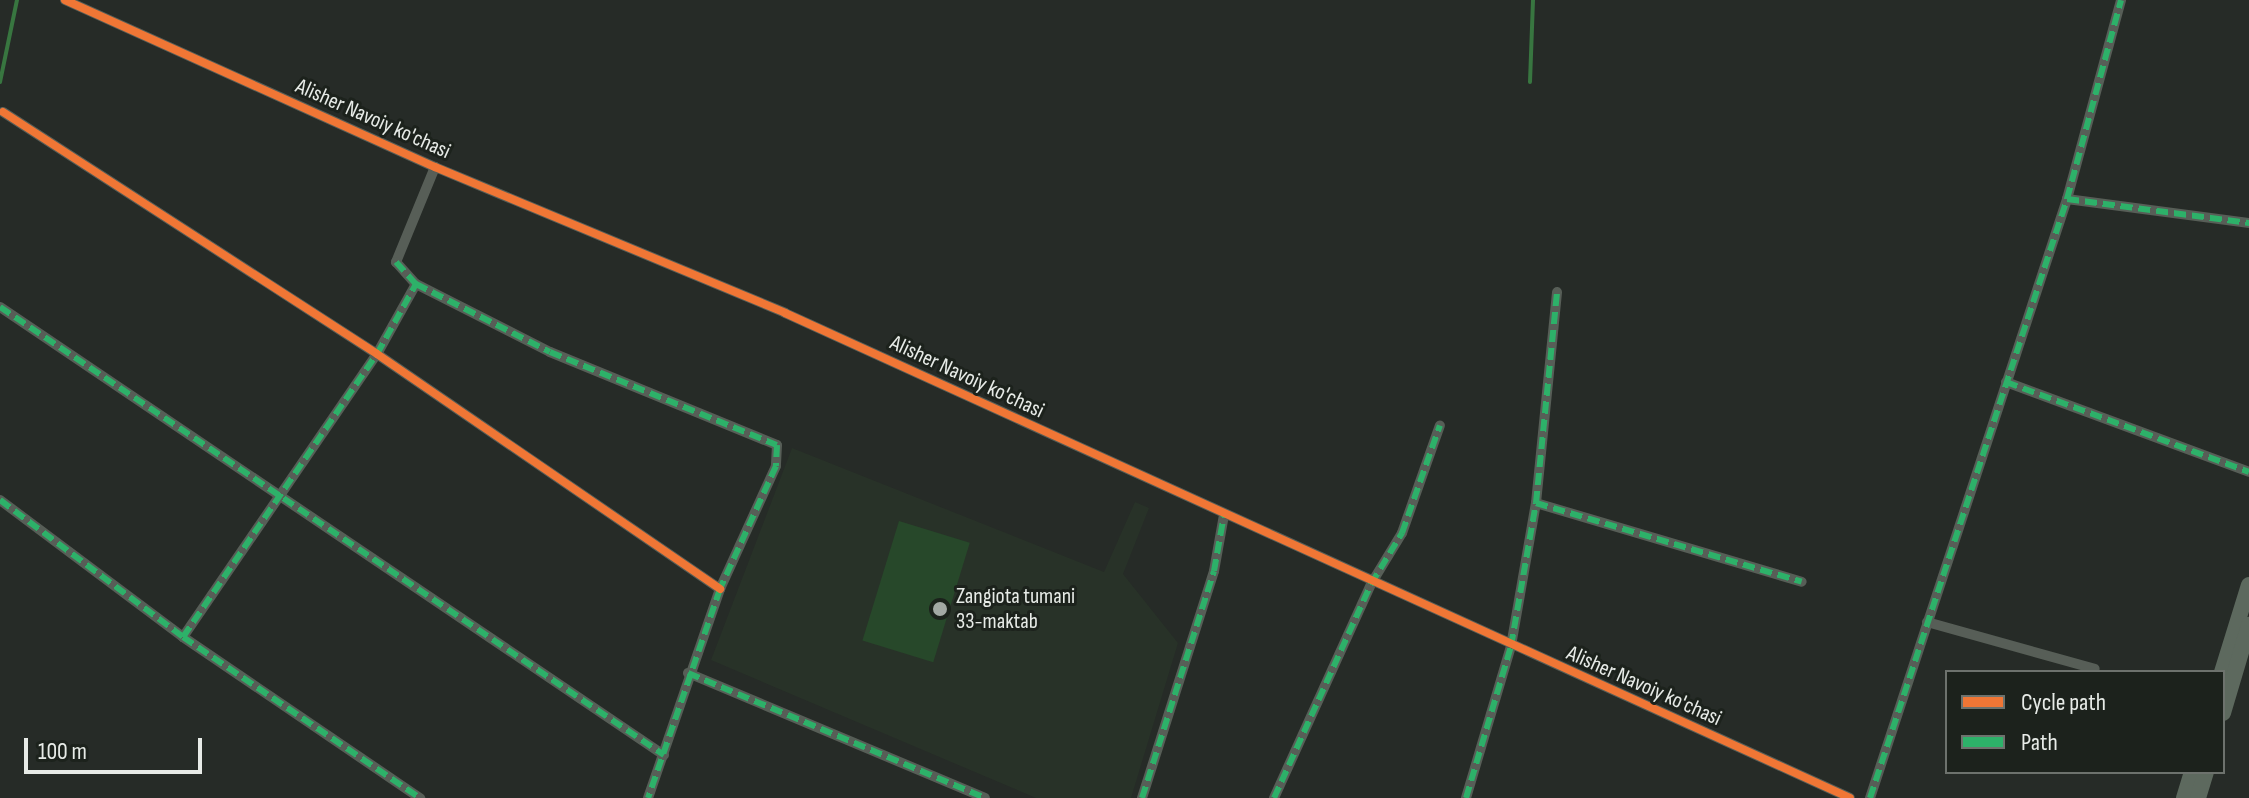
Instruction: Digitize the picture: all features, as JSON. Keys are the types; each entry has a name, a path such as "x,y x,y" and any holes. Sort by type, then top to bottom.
{"main road":[{"path":"2223,670 2249,585"},
{"path":"2225,706 2249,625"},
{"path":"2184,798 2191,774"},
{"path":"2198,798 2205,774"}],"street":[{"name":"Alisher Navoiy ko'chasi","path":"65,0 435,167 785,313 1371,584 1850,798"},
{"path":"1870,798 2067,199 2121,0"},
{"path":"3,112 377,354 720,589"},
{"path":"435,167 396,262 416,284 550,352 777,445 776,466 720,589 688,673 648,798"},
{"path":"2067,199 2249,223"},
{"path":"183,637 276,497 377,354 416,284"},
{"path":"1466,798 1511,646 1536,503 1557,292"},
{"path":"0,307 276,497 664,755"},
{"path":"2006,382 2249,472"},
{"path":"1274,798 1371,584 1402,533 1440,425"},
{"path":"0,500 183,637 420,798"},
{"path":"1536,503 1802,582"},
{"path":"1142,798 1214,571 1224,515"},
{"path":"1927,622 2095,669"},
{"path":"688,673 985,798"}],"shaded area":[{"name":"Zangiota tumani 33-maktab","path":"792,448 1104,572 1135,502 1149,508 1123,574 1178,643 1131,798 1036,798 711,660"}],"green space":[{"path":"899,521 970,543 933,662 862,641"}],"waterway":[{"path":"0,82 17,0"},
{"path":"1530,82 1533,0"}],"marked path":[{"path":"1870,798 2067,199 2121,0"},
{"path":"2067,199 2249,223"},
{"path":"396,262 416,284 550,352 777,445 776,466 720,589 648,798"},
{"path":"183,637 377,354 416,284"},
{"path":"1466,798 1511,646 1536,503 1557,292"},
{"path":"0,307 664,755"},
{"path":"2006,382 2249,472"},
{"path":"1274,798 1371,584 1402,533 1440,425"},
{"path":"0,500 183,637 420,798"},
{"path":"1536,503 1802,582"},
{"path":"1142,798 1214,571 1224,515"},
{"path":"688,673 985,798"}],"cycle path":[{"path":"65,0 435,167 785,313 1850,798"},
{"path":"3,112 377,354 720,589"}],"place":[{"name":"Zangiota tumani 33-maktab","path":"940,609"}]}
